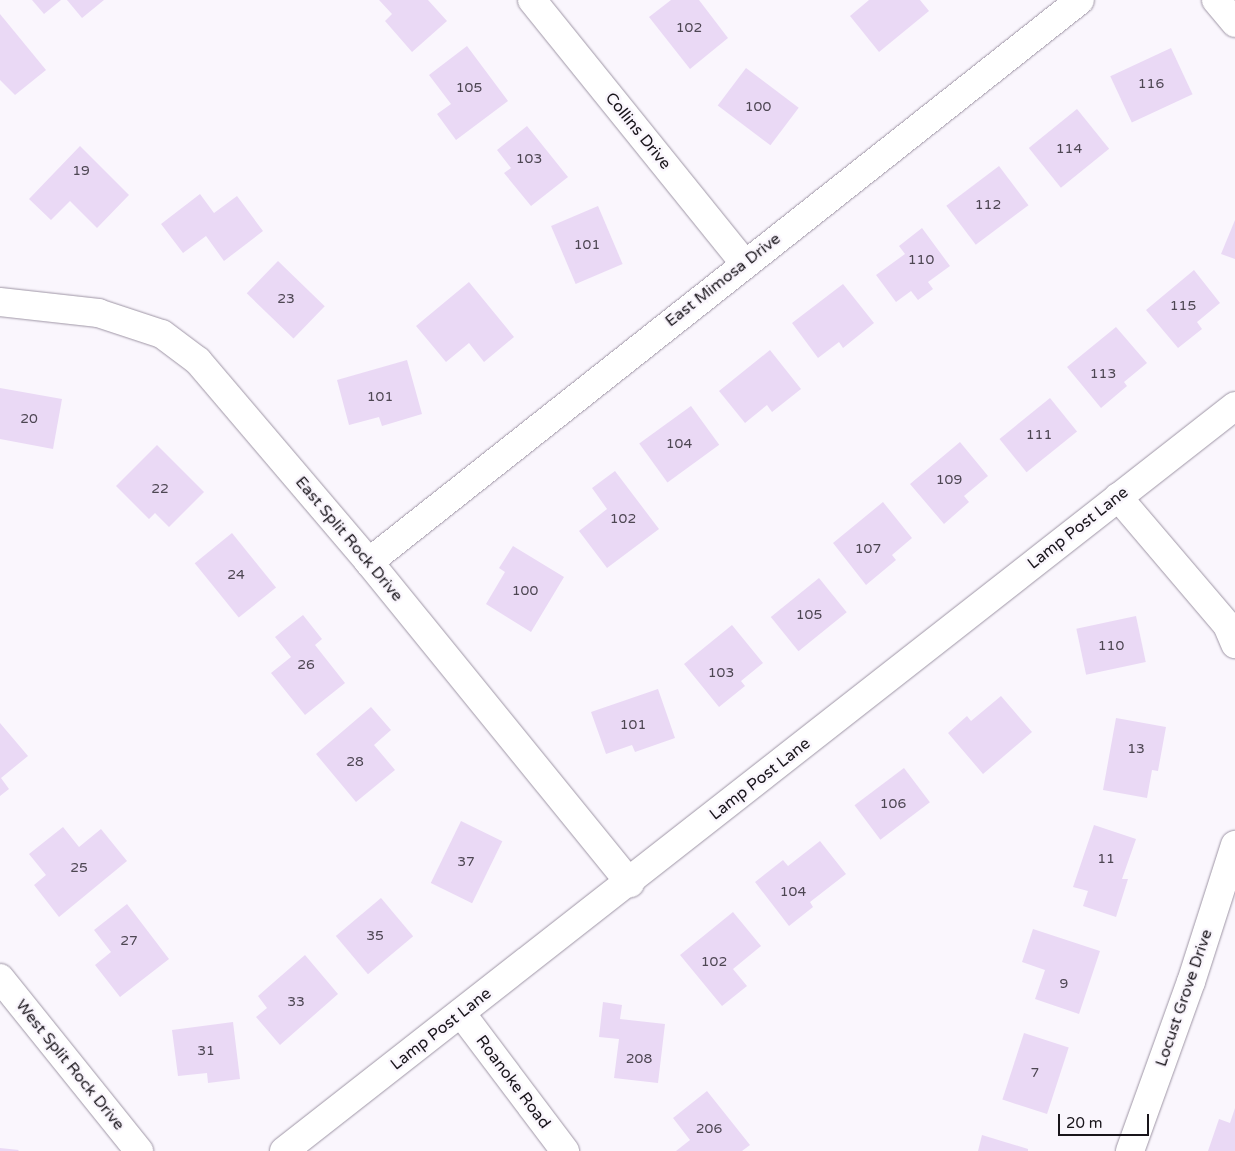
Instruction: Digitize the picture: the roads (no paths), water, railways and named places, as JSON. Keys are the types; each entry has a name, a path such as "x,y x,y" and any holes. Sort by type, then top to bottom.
{"street":[{"name":"Collins Drive","path":"532,0 744,263"},
{"name":"East Mimosa Drive","path":"369,562 744,263 1080,0"},
{"path":"1216,0 1235,23"},
{"name":"East Split Rock Drive","path":"0,302 98,313 162,334 198,361 369,562 630,883"},
{"name":"Lamp Post Lane","path":"284,1151 630,883 1235,406"},
{"path":"1118,497 1227,625 1235,644"},
{"name":"Locust Grove Drive","path":"1130,1151 1191,982 1235,845"},
{"name":"West Split Rock Drive","path":"0,978 139,1151"},
{"name":"Roanoke Road","path":"461,1013 565,1151"}]}
